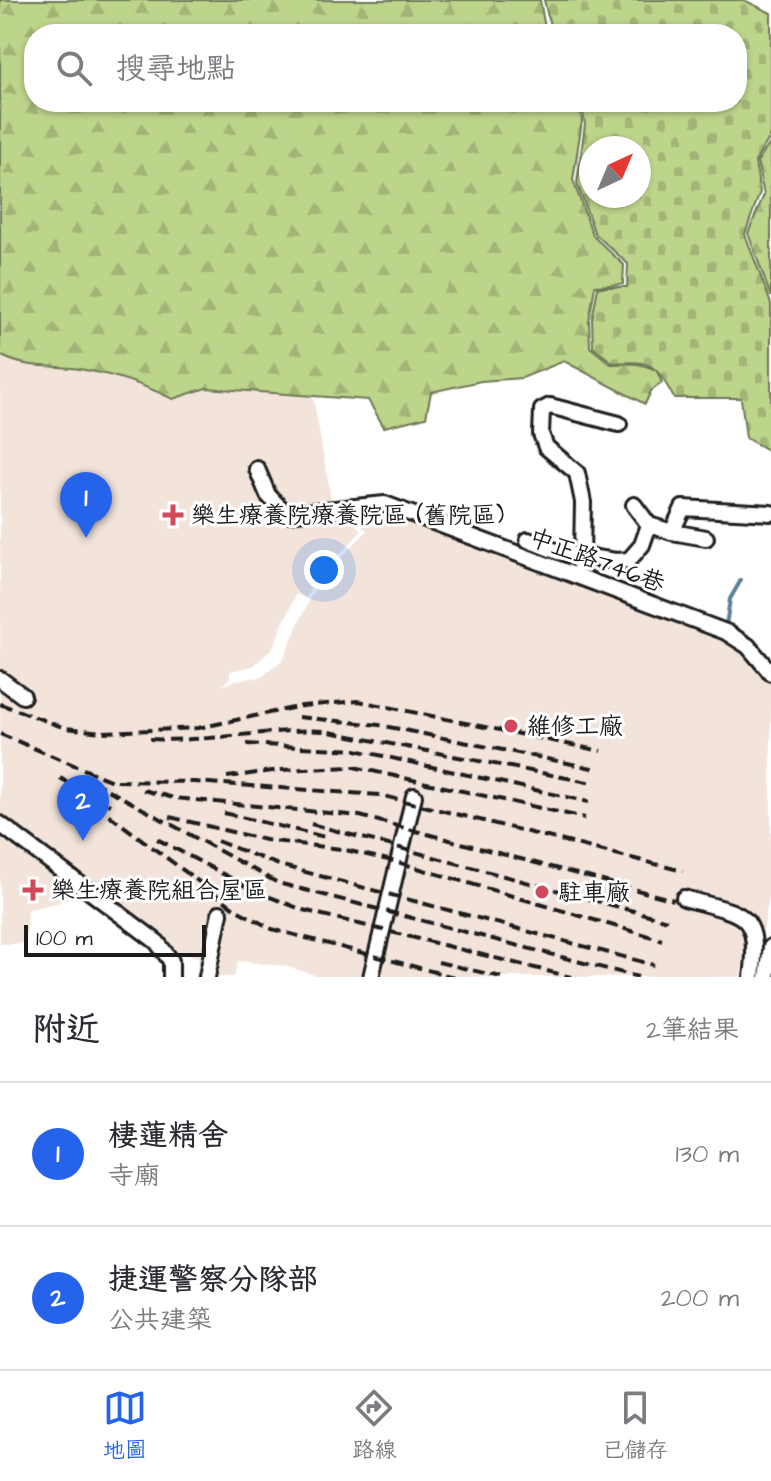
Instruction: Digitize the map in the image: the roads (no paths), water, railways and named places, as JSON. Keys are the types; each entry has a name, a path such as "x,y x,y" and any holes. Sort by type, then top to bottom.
{"lane":[{"path":"575,575 582,556 583,502 577,473 546,447 541,434 542,410 550,406 619,424"},
{"name":"中正路746巷","path":"257,469 268,495 286,514 349,505 385,504 726,632 748,646 771,673"},
{"path":"634,505 649,525 706,538"},
{"path":"672,532 683,508 771,513"},
{"path":"528,540 558,552 616,561 629,560 642,545 649,525"},
{"path":"0,679 23,696"},
{"path":"371,977 414,796"},
{"path":"0,824 157,942 171,961 171,977"},
{"path":"684,898 739,915 751,923 755,936 752,977"},
{"path":"207,977 220,913"},
{"path":"767,977 771,947"}],"waterway":[{"path":"726,625 730,599 741,580"}],"railway":[{"path":"0,704 65,728 103,732 198,728 302,706 359,701 601,751"},
{"path":"298,717 379,725 597,769"},
{"path":"150,739 324,731 593,783"},
{"path":"0,734 112,781 195,782 380,795 683,871"},
{"path":"247,744 356,750 589,802"},
{"path":"227,777 280,770 354,767 585,818"},
{"path":"60,778 110,805"},
{"path":"92,781 278,883 638,977"},
{"path":"143,790 174,798 360,816 674,900"},
{"path":"94,804 237,910 272,929 454,977"},
{"path":"224,813 325,837"},
{"path":"170,817 265,840 341,849 397,862 662,940"},
{"path":"311,824 667,920"},
{"path":"157,839 255,891 303,910 571,977"},
{"path":"217,841 279,865 654,965"},
{"path":"438,962 501,977"}],"place":[{"name":"樂生療養院療養院區 (舊院區)","path":"173,515"},
{"name":"棲蓮精舍","path":"86,538"},
{"name":"維修工廠","path":"511,726"},
{"name":"捷運警察分隊部","path":"83,841"},
{"name":"樂生療養院組合屋區","path":"33,890"},
{"name":"駐車廠","path":"542,892"}]}
